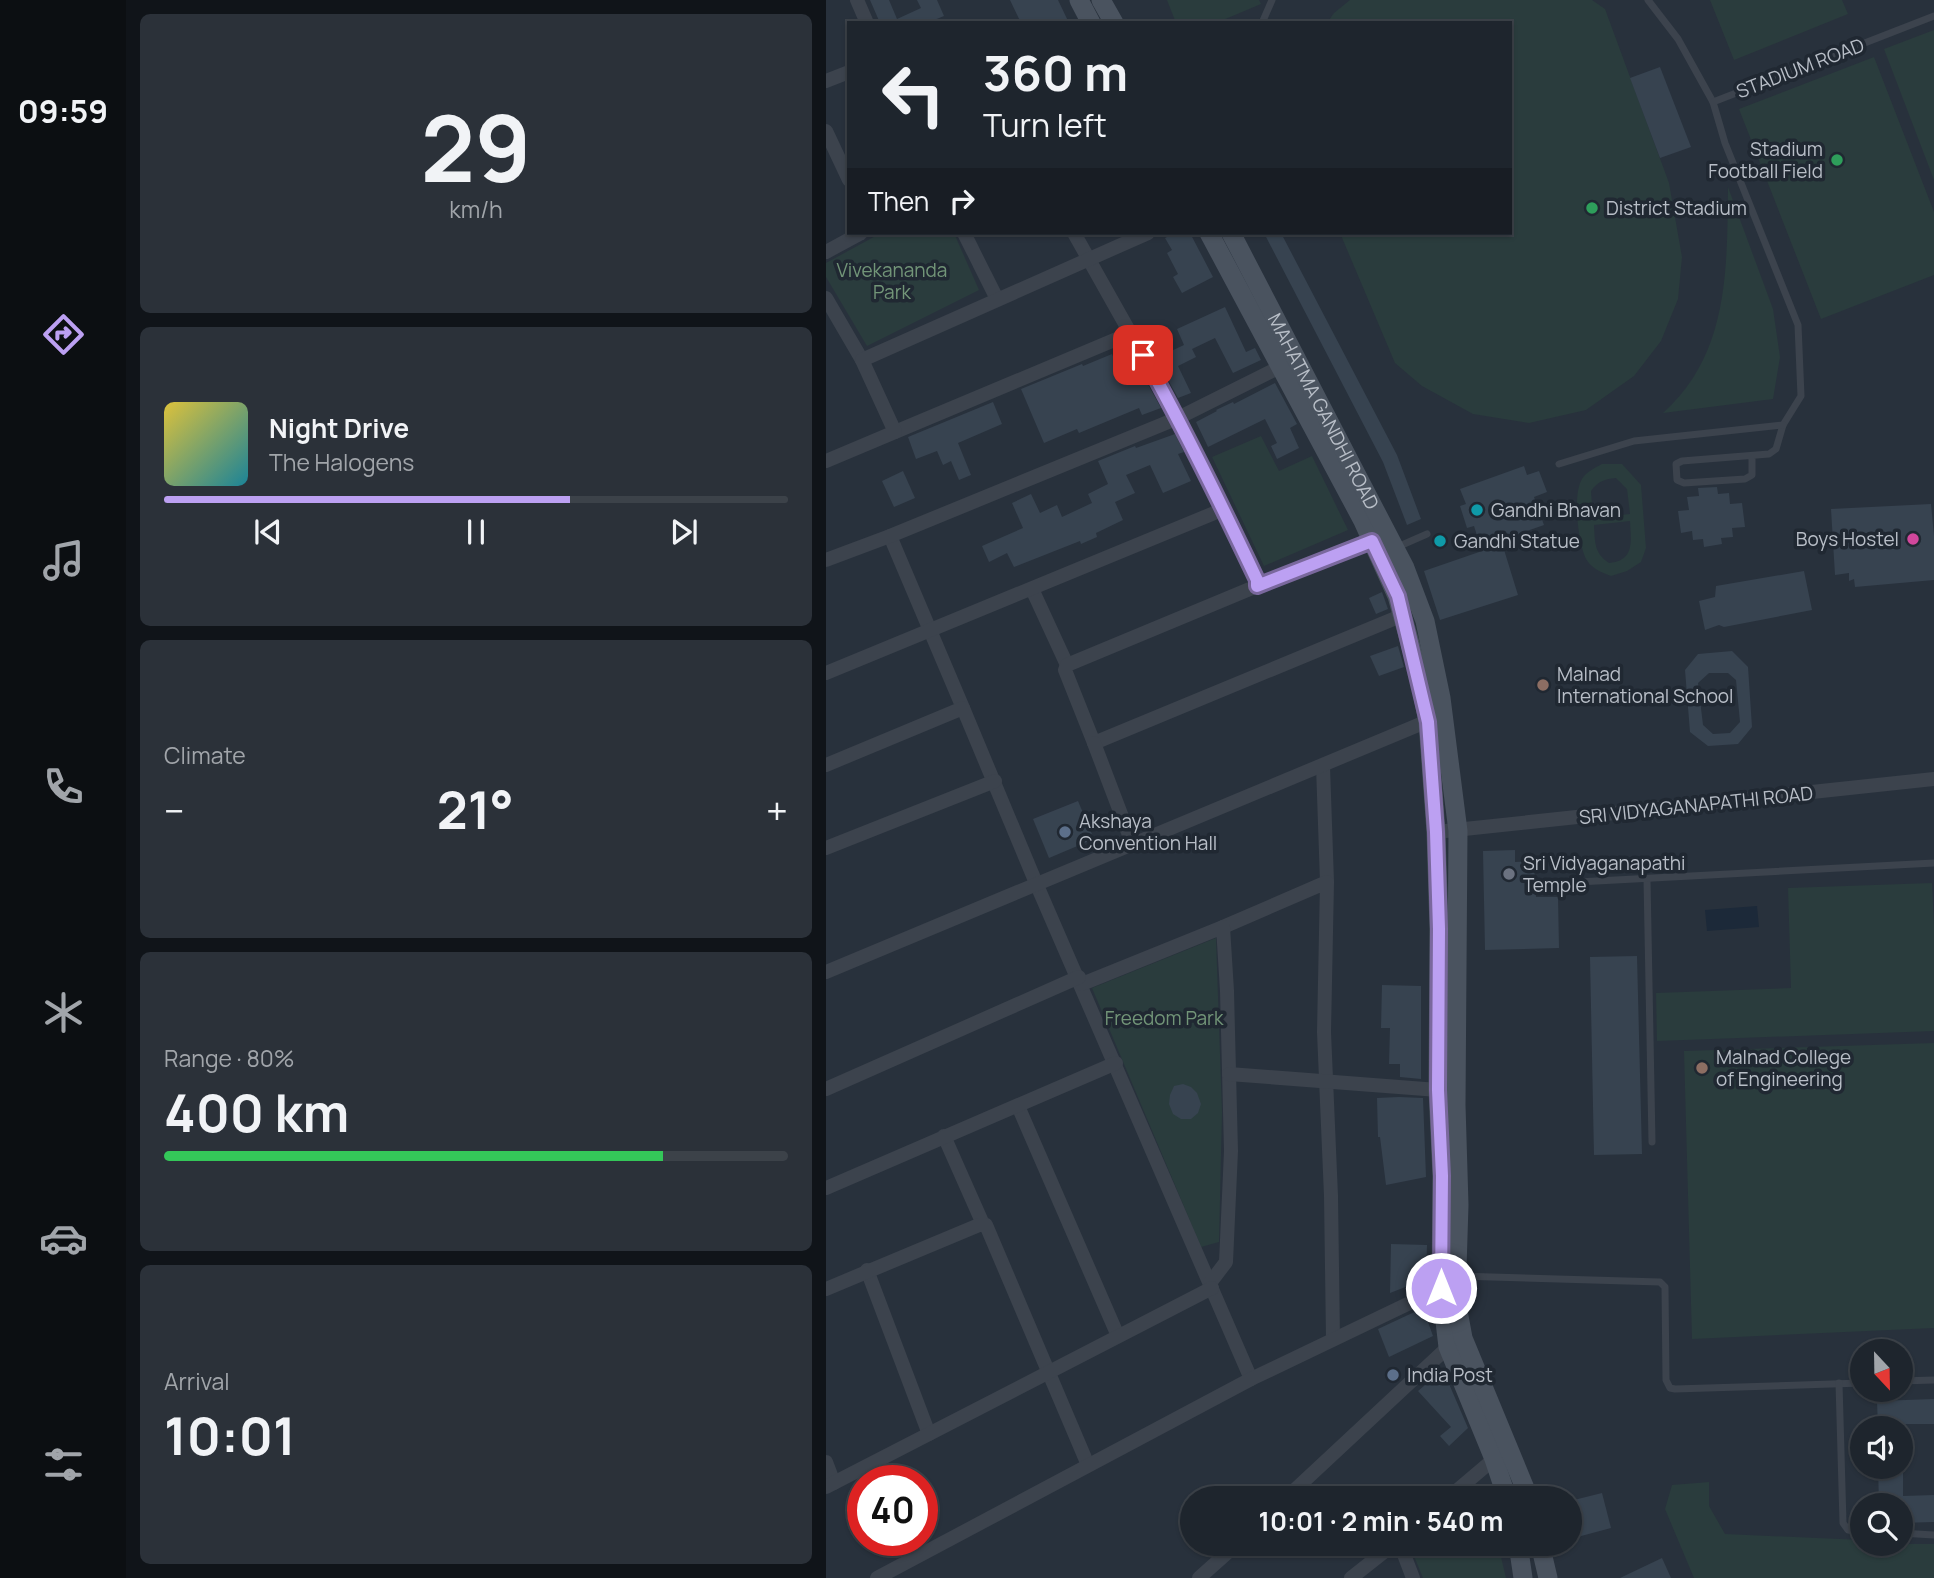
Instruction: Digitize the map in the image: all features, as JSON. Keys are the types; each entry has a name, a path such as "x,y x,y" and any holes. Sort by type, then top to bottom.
{"street":[{"path":"857,0 866,21"},
{"path":"1079,0 1090,21"},
{"path":"1101,0 1113,21"},
{"path":"826,81 847,73"},
{"path":"826,131 847,176"},
{"path":"826,252 857,235"},
{"path":"965,235 997,299"},
{"path":"1075,235 1178,418 1224,509 1257,580 1257,586"},
{"path":"862,360 1143,235"},
{"name":"MAHATMA GANDHI ROAD","path":"1210,235 1289,363 1394,548 1405,568 1424,621 1436,718 1458,831 1452,1265 1441,1288 1456,1343 1503,1486"},
{"name":"MAHATMA GANDHI ROAD","path":"1232,235 1398,596 1436,718 1438,1090 1442,1176 1456,1300 1456,1343 1524,1486"},
{"path":"826,298 862,360 895,432"},
{"path":"826,461 1131,333"},
{"path":"826,560 1178,418 1289,363"},
{"path":"826,673 1224,509"},
{"path":"890,536 932,630 1036,883 1251,1379"},
{"path":"1067,665 1372,541"},
{"path":"1032,589 1067,665 1065,670 1132,843"},
{"path":"1094,743 1403,615"},
{"path":"826,765 963,708"},
{"path":"826,972 1436,718"},
{"path":"1323,766 1326,882 1324,1032 1331,1196 1332,1339"},
{"name":"SRI VIDYAGANAPATHI ROAD","path":"1436,832 1934,779"},
{"path":"826,848 995,781"},
{"path":"826,1089 1080,981 1223,928 1326,882"},
{"path":"826,1462 830,1485 1211,1286 1226,1262 1231,1151 1223,928"},
{"path":"828,1183 1116,1063"},
{"path":"1229,1074 1438,1090"},
{"path":"1018,1106 1118,1336"},
{"path":"944,1136 983,1224 986,1225 1088,1465"},
{"path":"826,1289 983,1224"},
{"path":"867,1270 929,1434"},
{"path":"877,1578 1251,1379 1441,1288"},
{"path":"1299,1486 1456,1343"},
{"path":"1462,1486 1494,1459"},
{"path":"1199,1578 1224,1556"},
{"path":"1351,1578 1379,1556"},
{"path":"1405,1556 1413,1578"},
{"path":"1520,1556 1523,1578"},
{"path":"1543,1556 1548,1578"}],"lane":[{"path":"1263,21 1272,0"},
{"path":"1648,0 1678,39 1713,102"},
{"name":"STADIUM ROAD","path":"1752,456 1769,454 1776,449 1783,425 1801,396 1798,325 1725,144 1713,102 1934,16"},
{"path":"1559,464 1634,441 1783,425"},
{"path":"1752,456 1752,475 1745,479 1684,483 1677,480 1676,464 1682,461 1752,456"},
{"path":"1394,548 1427,534"},
{"path":"1578,883 1934,863"},
{"path":"1647,879 1652,1142"},
{"path":"1452,1265 1660,1282 1665,1287 1667,1380 1670,1388 1850,1384"},
{"path":"1913,1381 1934,1380"},
{"path":"1839,1384 1843,1524 1850,1530"},
{"path":"1913,1534 1934,1535"}],"green space":[{"path":"1167,0 1259,0 1261,4 1221,21 1175,21"},
{"name":"District Stadium","path":"1350,0 1592,0 1605,9 1669,183 1682,257 1678,299 1661,341 1634,376 1586,410 1529,423 1473,414 1422,386 1395,363 1341,235 1512,235 1512,21 1328,21"},
{"path":"1710,0 1842,0 1848,14 1734,60"},
{"path":"1934,30 1934,180 1884,49"},
{"name":"Stadium Football Field","path":"1874,57 1934,212 1934,275 1821,319 1739,109"},
{"path":"1728,187 1773,309 1780,357 1773,399 1663,413 1685,390 1701,364 1712,337 1720,309 1724,279"},
{"name":"Vivekananda Park","path":"877,235 955,235 979,290 867,346 826,277 826,263"},
{"path":"1261,436 1279,471 1312,456 1348,530 1264,566 1212,457"},
{"path":"1602,464 1622,464 1641,485 1646,548 1641,562 1627,571 1611,576 1596,569 1585,557 1577,508 1581,481 1585,475","holes":["1616,478 1627,489 1630,514 1593,518 1591,491 1602,481","1630,521 1630,549 1623,558 1609,563 1598,551 1594,525"]},
{"path":"1932,883 1934,1031 1657,1041 1656,993 1791,988 1788,888"},
{"name":"Freedom Park","path":"1216,938 1222,1112 1219,1242 1201,1247 1092,988"},
{"path":"1934,1043 1934,1328 1692,1339 1684,1051"},
{"path":"1709,1482 1709,1506 1725,1534 1850,1539 1850,1556 1913,1556 1913,1544 1934,1544 1934,1578 1694,1578 1665,1509 1672,1485"},
{"path":"1414,1556 1501,1556 1506,1578 1423,1578"}],"water":[{"path":"1757,906 1759,927 1707,931 1705,910"}],"building":[{"path":"870,0 889,0 897,19 921,8 917,0 937,0 944,16 932,21 879,21"},
{"path":"1010,0 1058,0 1068,21 1020,21"},
{"path":"1660,67 1691,147 1660,158 1630,78"},
{"path":"1171,235 1191,235 1213,277 1182,293 1173,277 1178,274 1167,253 1172,250 1165,238"},
{"path":"1265,235 1282,235 1397,455 1421,519 1407,525 1383,462"},
{"path":"1225,307 1246,352 1255,348 1261,360 1233,373 1215,338 1192,349 1196,357 1178,366 1191,393 1178,398 1156,358 1184,345 1177,329"},
{"path":"1112,354 1125,385 1144,377 1161,408 1142,415 1139,408 1079,433 1077,429 1044,443 1021,389"},
{"path":"1275,383 1297,424 1290,428 1299,448 1277,459 1271,446 1277,443 1265,419 1208,447 1196,422"},
{"path":"993,402 1002,424 958,443 971,475 959,480 951,461 943,465 937,451 916,459 908,437"},
{"path":"1175,434 1184,452 1178,454 1191,481 1163,493 1150,465 1126,475 1135,493 1115,502 1123,520 1096,533 1097,537 1014,567 1007,553 989,562 982,546 1023,528 1012,503 1031,494 1040,513 1057,505 1062,517 1092,503 1088,494 1108,484 1098,461"},
{"path":"1524,466 1527,475 1539,471 1547,492 1534,497 1544,525 1501,540 1518,595 1440,620 1424,571 1482,551 1474,526 1467,528 1460,506 1466,504 1460,489"},
{"path":"903,471 915,498 894,507 882,481"},
{"path":"1717,487 1718,494 1729,493 1730,504 1742,503 1745,527 1732,528 1733,537 1721,538 1722,544 1704,547 1703,539 1693,540 1692,531 1681,533 1678,511 1689,510 1687,497 1699,496 1698,488"},
{"path":"1931,504 1934,580 1855,587 1854,579 1849,581 1849,573 1835,575 1831,509"},
{"path":"1804,571 1812,610 1724,627 1719,625 1705,630 1699,601 1715,597 1716,586"},
{"path":"1382,592 1388,609 1376,614 1369,598"},
{"path":"1398,646 1404,667 1379,676 1370,656"},
{"path":"1732,651 1748,667 1752,727 1738,744 1708,746 1690,732 1685,670 1698,654","holes":["1709,673 1728,673 1736,680 1740,722 1730,733 1713,734 1703,725 1698,683"]},
{"path":"1078,801 1094,839 1049,858 1033,819"},
{"path":"1515,850 1515,862 1534,861 1536,897 1558,897 1559,948 1485,950 1483,851"},
{"path":"1637,956 1642,1154 1594,1155 1590,957"},
{"path":"1382,985 1421,986 1421,1079 1400,1077 1400,1064 1389,1064 1390,1028 1381,1028"},
{"path":"1183,1084 1197,1093 1201,1104 1198,1113 1191,1119 1181,1119 1173,1114 1169,1104 1174,1086"},
{"path":"1377,1098 1423,1098 1426,1177 1386,1185 1378,1137"},
{"path":"1391,1244 1427,1245 1426,1279 1390,1293"},
{"path":"1423,1308 1433,1336 1389,1357 1378,1329"},
{"path":"1443,1370 1468,1428 1449,1446 1440,1436 1451,1427 1418,1391"},
{"path":"1934,1399 1934,1424 1913,1424 1913,1416 1878,1416 1877,1402 1913,1402 1913,1400"},
{"path":"1878,1479 1903,1479 1903,1493 1879,1493"},
{"path":"1602,1493 1611,1528 1582,1536 1582,1498"},
{"path":"1934,1495 1934,1522 1913,1523 1913,1496"},
{"path":"1662,1558 1671,1578 1620,1578"}],"place":[{"name":"Stadium Football Field","path":"1837,160"},
{"name":"District Stadium","path":"1592,208"},
{"name":"Gandhi Bhavan","path":"1477,510"},
{"name":"Boys Hostel","path":"1913,539"},
{"name":"Gandhi Statue","path":"1440,541"},
{"name":"Malnad International School","path":"1543,685"},
{"name":"Akshaya Convention Hall","path":"1065,832"},
{"name":"Sri Vidyaganapathi Temple","path":"1509,874"},
{"name":"Malnad College of Engineering","path":"1702,1068"},
{"name":"India Post","path":"1393,1375"}],"route":[{"path":"1143,355 1224,509 1257,580 1257,586 1372,541 1398,596 1428,722 1436,832 1439,929 1438,1090 1442,1176 1441,1288"}]}
